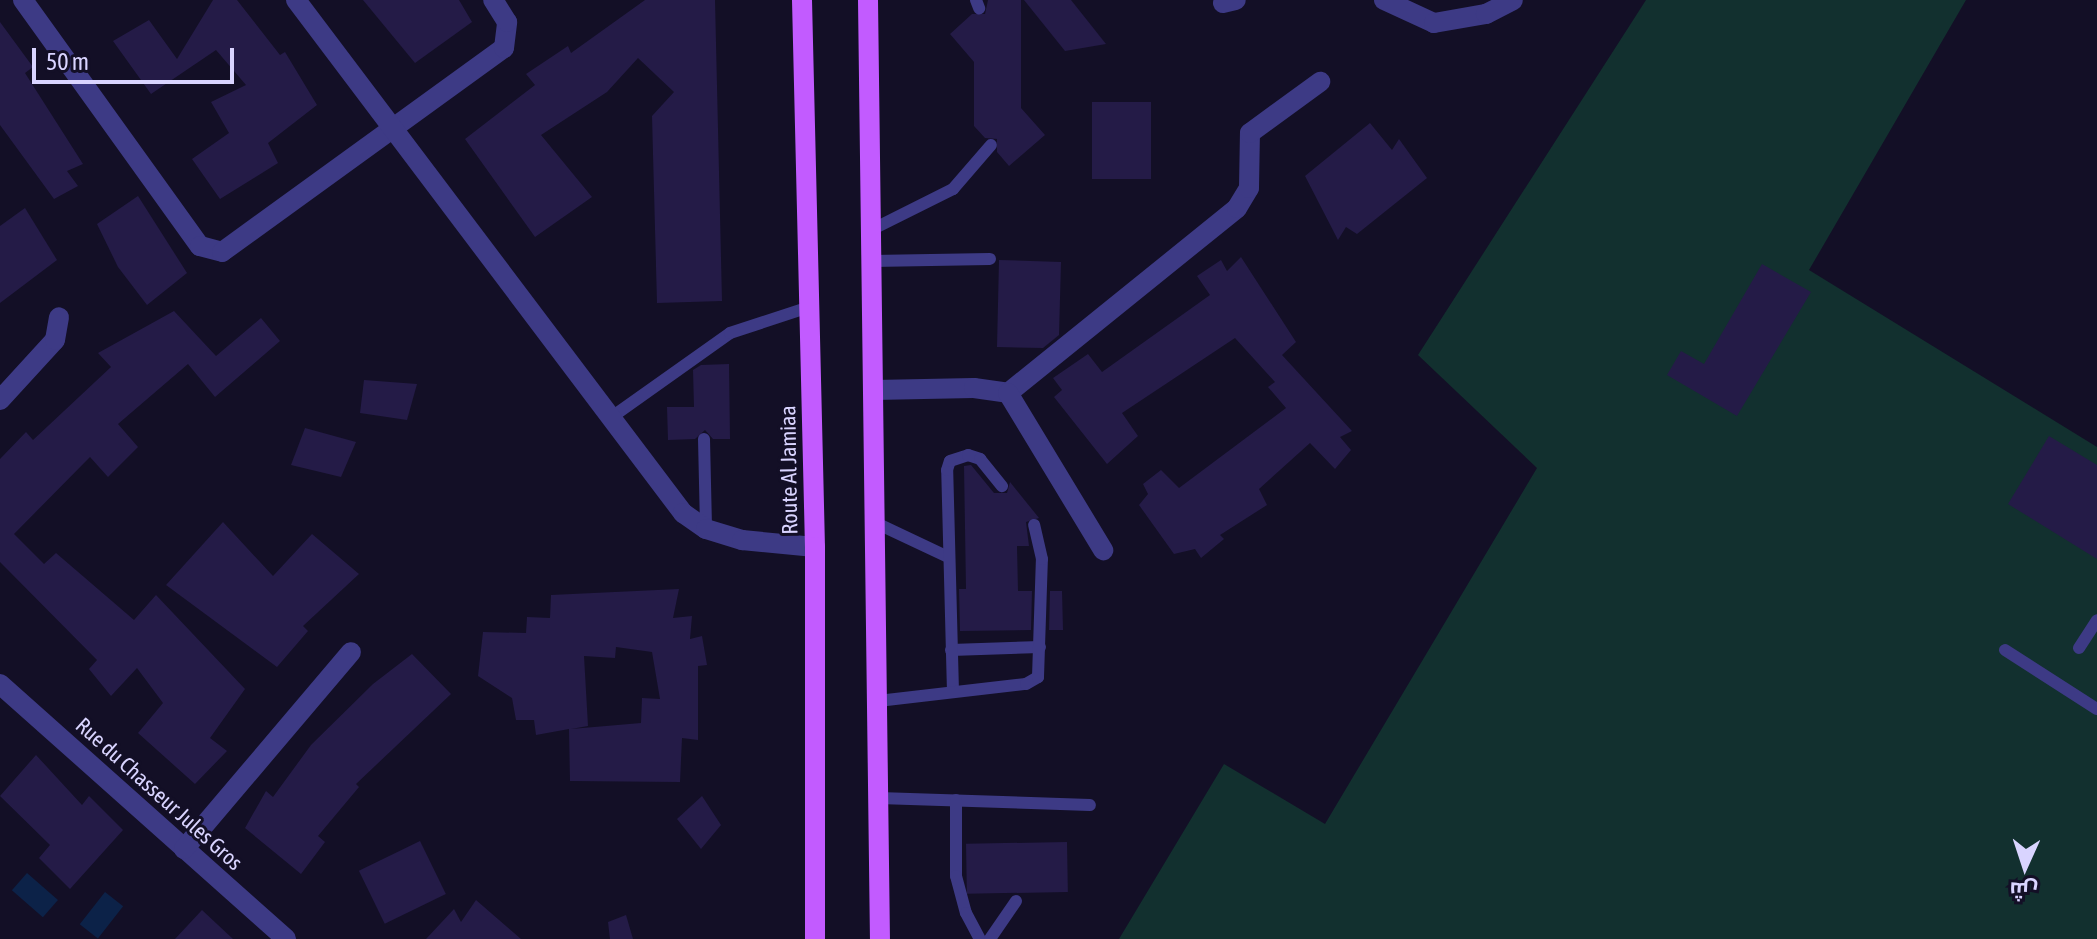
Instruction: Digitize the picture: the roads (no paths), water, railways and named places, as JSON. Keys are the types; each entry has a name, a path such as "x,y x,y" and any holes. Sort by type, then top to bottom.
{"main road":[{"name":"Route Al Jamiaa","path":"802,0 815,547 815,939"},
{"path":"868,0 880,939"}],"street":[{"path":"23,0 200,246 211,251 231,248 394,124 504,48 507,22 493,0"},
{"path":"296,0 394,124 609,419 683,513 706,529 742,540 815,547"},
{"path":"1384,0 1417,8 1434,23 1454,23 1513,0"},
{"path":"874,390 974,388 1008,393 1237,208 1249,188 1250,133 1320,82"},
{"path":"0,400 55,340 59,317"},
{"path":"1008,393 1103,550"},
{"path":"184,849 351,652"},
{"name":"Rue du Chasseur Jules Gros","path":"0,684 286,939"}],"lane":[{"path":"871,230 953,189 991,145"},
{"path":"872,261 990,259"},
{"path":"609,419 703,358 730,333 809,307"},
{"path":"704,439 706,529"},
{"path":"953,692 946,480 950,461 968,455 980,459 1002,486"},
{"path":"876,523 948,557"},
{"path":"878,701 1033,682 1040,647 1042,559 1034,525"},
{"path":"2079,648 2097,620"},
{"path":"951,650 1040,647"},
{"path":"2005,650 2097,709"},
{"path":"879,798 1090,805"},
{"path":"956,800 956,876 966,913 980,939"},
{"path":"990,939 1016,901"}],"water":[{"path":"27,873 58,900 43,917 12,890"},
{"path":"105,892 123,906 98,938 80,924"}]}
